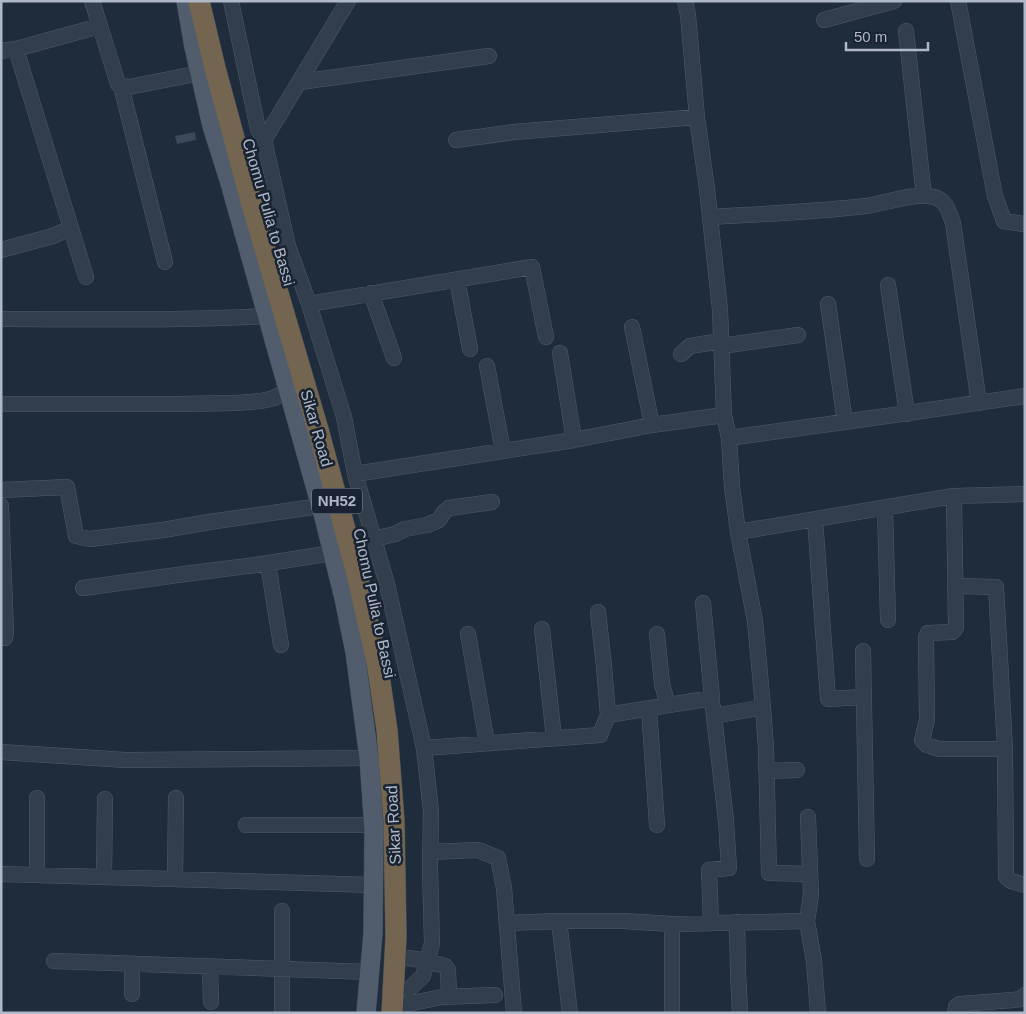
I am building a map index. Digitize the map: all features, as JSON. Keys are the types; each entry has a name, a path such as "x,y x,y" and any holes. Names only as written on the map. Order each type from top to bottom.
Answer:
{"highway":[{"name":"Sikar Road","path":"199,1 253,208 358,574 377,662 387,730 394,821 396,937 403,1005"},
{"name":"Chomu Pulia to Bassi","path":"215,1 238,102 362,534 390,662 402,752 410,905 418,960 403,1005"}],"main road":[{"path":"186,1 194,47 212,126 230,183 320,506 344,598 354,652 369,758 374,825 373,933 366,1013"}],"street":[{"path":"92,1 118,84 121,86 165,262"},
{"path":"232,1 258,129 264,140 288,246 309,304 344,417 356,474 387,584 424,748 431,811 432,943 418,960 445,966 448,970 449,996"},
{"path":"264,140 348,1"},
{"path":"685,1 720,310 724,415 729,438 732,487 738,532 755,621 763,707 769,872 810,874"},
{"path":"824,20 843,8 894,1"},
{"path":"958,1 995,196 1004,221 1024,229"},
{"path":"86,277 71,228 9,50 100,26"},
{"path":"906,31 924,196"},
{"path":"300,82 489,56"},
{"path":"121,86 129,87 200,73"},
{"path":"456,140 514,132 697,117"},
{"path":"710,217 846,208 920,196 936,197 946,204 953,223 979,403"},
{"path":"1,250 53,236 71,228"},
{"path":"309,304 532,266 546,337"},
{"path":"457,279 470,348"},
{"path":"888,285 907,414"},
{"path":"371,293 394,358"},
{"path":"828,304 845,422"},
{"path":"1,319 148,320 266,316"},
{"path":"632,327 652,425"},
{"path":"682,354 690,346 798,335"},
{"path":"560,353 574,440"},
{"path":"487,366 504,450"},
{"path":"1,404 237,403 274,398 288,391"},
{"path":"729,438 1025,396"},
{"path":"356,474 574,440 652,425 724,415"},
{"path":"1,490 67,487 76,536 90,539 320,506"},
{"path":"738,532 954,496 1025,494"},
{"path":"954,496 956,628 952,632 928,633 926,637 927,720 922,740 928,745 939,749 1005,749"},
{"path":"374,539 396,534 405,529 427,525 439,520 449,508 492,502"},
{"path":"1,506 6,632 5,638 1,638"},
{"path":"885,508 888,620"},
{"path":"815,519 828,699 864,697"},
{"path":"83,588 268,564 332,553"},
{"path":"268,564 281,645"},
{"path":"955,586 996,587 1005,749 1006,877 1011,881 1025,885"},
{"path":"703,603 726,821 729,868 709,870 712,923"},
{"path":"424,748 600,735 608,715 598,612"},
{"path":"542,629 554,738"},
{"path":"468,634 487,743"},
{"path":"657,634 662,684 668,705"},
{"path":"863,651 867,859"},
{"path":"608,715 712,698"},
{"path":"714,716 763,707"},
{"path":"649,709 657,825"},
{"path":"1,752 125,760 369,758"},
{"path":"766,771 797,770"},
{"path":"36,798 36,875"},
{"path":"175,879 176,798"},
{"path":"104,877 105,799"},
{"path":"808,817 811,896 807,921 814,961 818,1013"},
{"path":"246,825 374,825"},
{"path":"430,852 478,850 498,858 504,888 514,1013"},
{"path":"1,874 373,885"},
{"path":"282,912 282,1013"},
{"path":"559,921 570,1013"},
{"path":"506,923 623,921 672,924 807,921"},
{"path":"737,922 740,1013"},
{"path":"672,924 672,1013"},
{"path":"54,961 370,972"},
{"path":"132,964 132,994"},
{"path":"210,967 211,1002"},
{"path":"403,1005 442,996 495,995"},
{"path":"955,1013 956,1007 960,1004 1013,1000 1020,999 1025,995"}],"building":[{"path":"195,132 196,140 177,144 175,136"}]}
